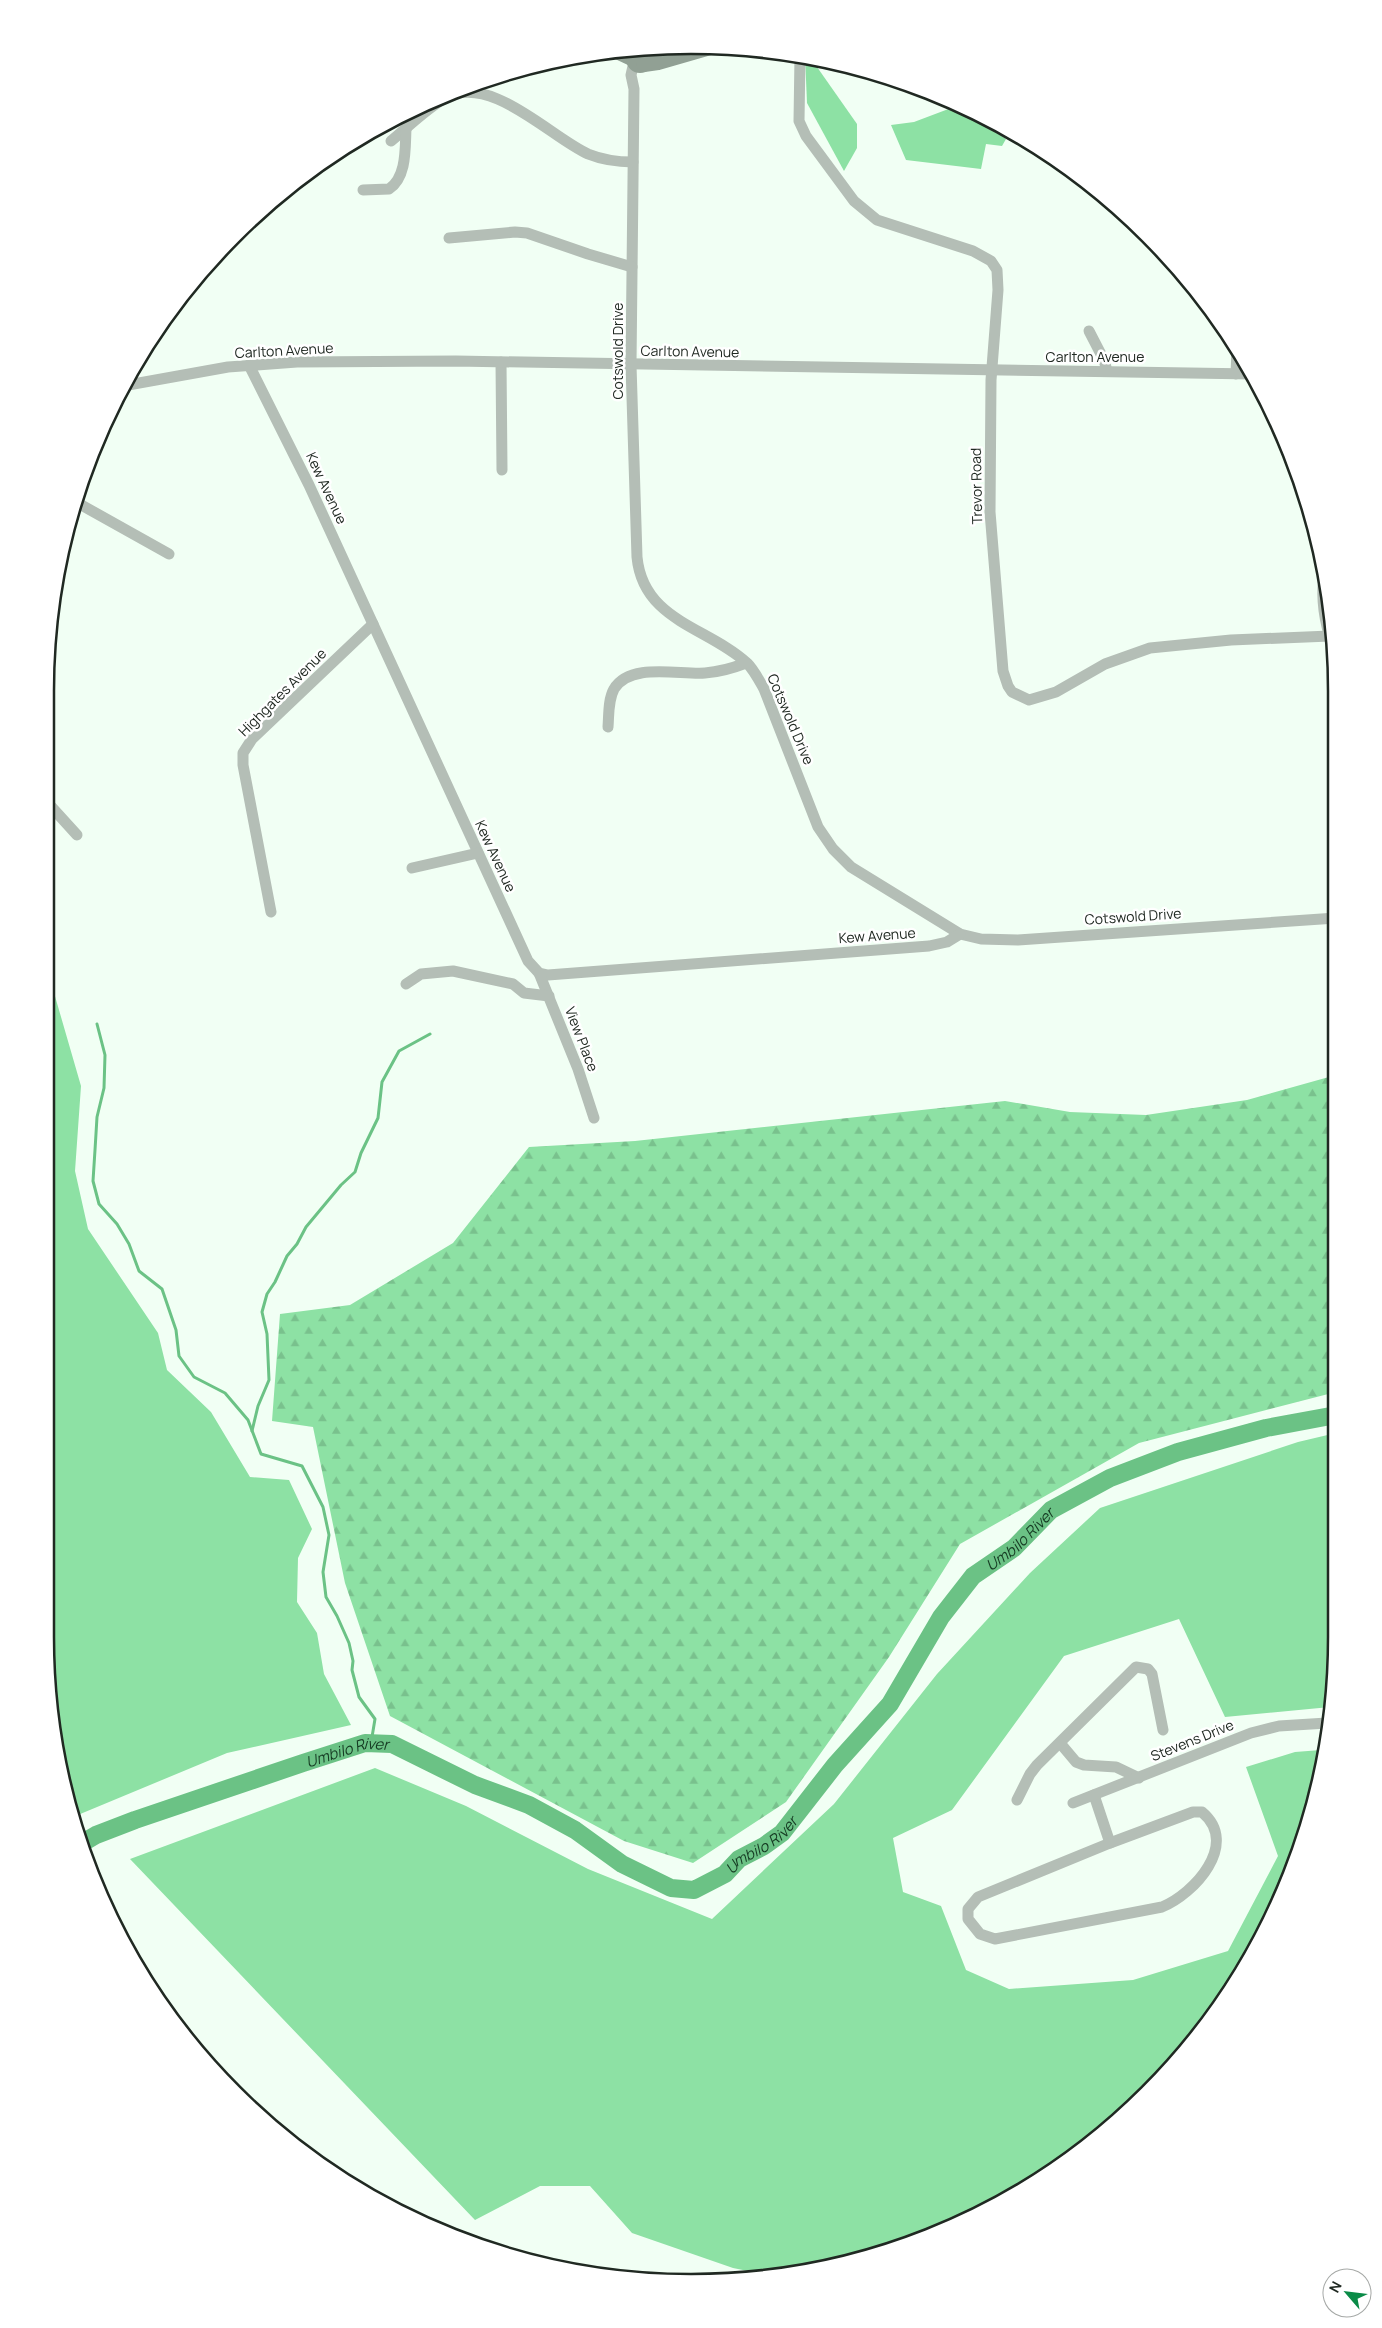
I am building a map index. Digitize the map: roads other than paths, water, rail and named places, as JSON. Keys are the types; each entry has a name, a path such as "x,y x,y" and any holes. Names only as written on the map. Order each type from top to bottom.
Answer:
{"street":[{"path":"638,58 669,58 683,54"},
{"name":"Cotswold Drive","path":"638,58 632,75 634,89 631,365 637,557 642,580 650,594 674,618 746,663 764,689 818,827 833,849 851,866 960,934 981,939 1018,940 1328,919"},
{"name":"Trevor Road","path":"800,63 799,121 806,136 854,201 876,220 974,251 991,261 997,270 998,290 992,371 990,512 1003,671 1012,692 1029,700 1041,698 1056,692 1105,664 1150,648 1231,640 1326,636"},
{"path":"473,93 502,102 528,115 586,153 612,161 633,162"},
{"path":"391,141 431,109"},
{"path":"363,190 389,189 398,181 403,164 406,129"},
{"path":"449,238 515,232 527,233 632,267"},
{"path":"1089,332 1104,360 1107,371"},
{"name":"Carlton Avenue","path":"132,384 249,365 306,362 501,362 1244,374"},
{"path":"501,362 502,470"},
{"path":"1236,362 1236,374"},
{"name":"Kew Avenue","path":"249,365 309,485 528,961 539,973 548,975 929,946 947,942 960,934"},
{"path":"82,505 169,554"},
{"name":"Highgates Avenue","path":"271,912 243,765 243,753 252,739 373,624"},
{"path":"608,727 610,700 614,688 627,676 638,672 704,673 724,670 746,663"},
{"path":"54,810 77,835"},
{"path":"412,868 478,853"},
{"path":"406,984 414,976 453,970 513,984 524,993 549,996"},
{"name":"View Place","path":"539,973 578,1069 594,1118"},
{"path":"1017,1800 1030,1774 1136,1667 1148,1669 1152,1674 1162,1730"},
{"name":"Stevens Drive","path":"1073,1803 1251,1733 1279,1726 1322,1723"},
{"path":"1060,1743 1076,1762 1084,1765 1114,1767 1139,1778"},
{"path":"1094,1795 1110,1843"},
{"path":"1193,1812 1202,1812 1208,1817 1214,1832 1213,1858 1207,1870 1187,1893 1175,1902 1162,1908 995,1939 980,1934 968,1919 968,1909 978,1897 1110,1843 1193,1812"}],"waterway":[{"path":"97,1024 105,1055 104,1088 97,1117 93,1181 99,1204 117,1224 129,1244 139,1271 162,1289 176,1330 179,1356 194,1377 225,1393 248,1420 261,1454 302,1466 323,1507 329,1535 323,1572 326,1597 349,1643 353,1661 352,1670 359,1697 375,1719 372,1737 377,1744"},
{"path":"252,1431 258,1406 269,1380 267,1334 262,1312 267,1294 287,1256 297,1244 306,1227 341,1185 355,1172 361,1153 378,1118 382,1082 399,1051 430,1034"},
{"name":"Umbilo River","path":"87,1840 135,1820 365,1743 392,1744 475,1785 529,1805 575,1830 622,1864 671,1888 694,1890 725,1874 739,1859 764,1846 782,1833 835,1765 890,1704 941,1617 973,1576 1014,1548 1051,1510 1110,1478 1178,1452 1266,1428 1328,1416"}]}
